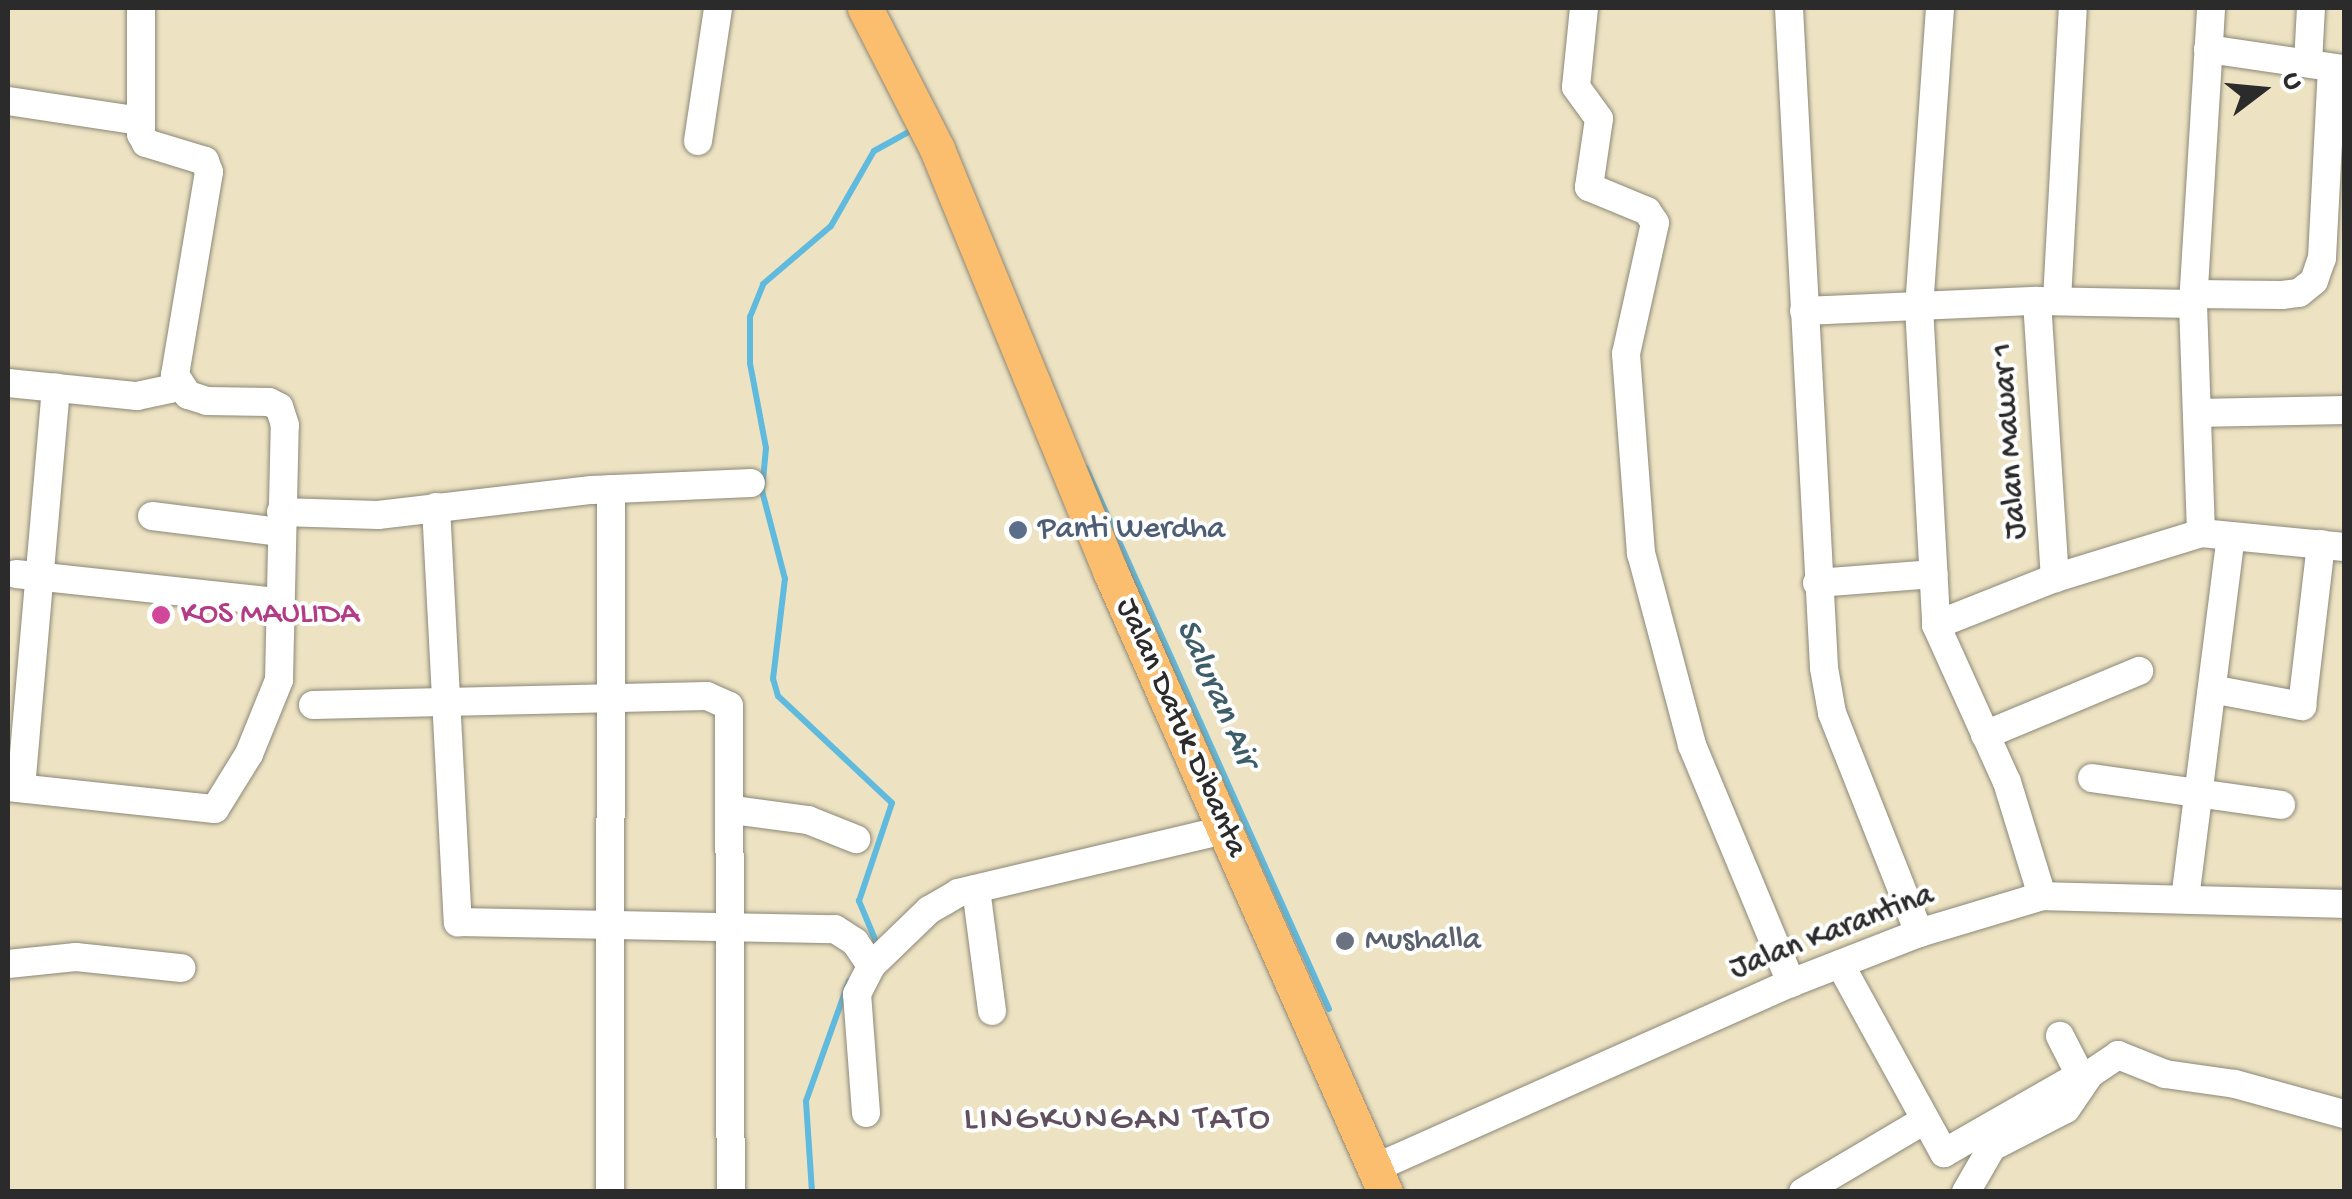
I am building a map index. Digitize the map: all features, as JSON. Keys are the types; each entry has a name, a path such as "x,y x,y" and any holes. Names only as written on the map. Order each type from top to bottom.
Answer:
{"main road":[{"name":"Jalan Datuk Dibanta","path":"865,8 931,139 1225,830 1380,1180"}],"street":[{"path":"142,8 140,121 146,143 192,156 209,172 175,375 179,388"},
{"path":"698,141 718,8"},
{"path":"1584,8 1576,88 1599,119 1589,186 1646,211 1655,222 1626,354 1641,553 1692,744 1791,983"},
{"path":"1789,8 1817,584 1832,713 1919,932"},
{"path":"1940,8 1919,306 1936,624 2022,823 2042,896"},
{"name":"Jalan Mawar 1","path":"2055,578 2047,300 2073,8"},
{"path":"2202,532 2193,299 2212,8"},
{"path":"1804,311 2299,293 2314,280 2322,258 2328,67 2311,8"},
{"path":"2208,50 2328,67"},
{"path":"8,101 140,121"},
{"path":"8,383 137,396 179,388 207,401 279,407 285,425 279,680 249,754 215,809 14,788 30,576 56,388"},
{"path":"2197,413 2344,410"},
{"path":"152,516 281,522 611,489 751,483"},
{"path":"610,1192 614,927 611,489"},
{"path":"436,507 458,922 836,929 856,942 871,966"},
{"path":"1936,624 2055,578 2202,532 2333,546 2302,706 2212,689"},
{"path":"2185,900 2232,537"},
{"path":"1817,584 1934,574"},
{"path":"30,576 279,602"},
{"path":"1986,735 2139,671"},
{"path":"313,706 707,696 728,706 733,810 730,1192"},
{"path":"2092,778 2198,797 2281,805"},
{"path":"733,810 808,820 856,839"},
{"path":"866,1113 857,994 871,966 929,910 976,888 1225,830"},
{"path":"976,888 992,1011"},
{"name":"Jalan Karantina","path":"1380,1180 1791,983 1919,932 2042,896 2344,904"},
{"path":"8,964 76,957 181,968"},
{"path":"1840,964 1944,1154 2080,1075 2060,1036"},
{"path":"1966,1192 1992,1147 2066,1108 2090,1074 2118,1055 2165,1074 2235,1084 2344,1114"},
{"path":"1803,1192 1923,1121"}],"waterway":[{"path":"877,944 859,901 892,803 778,696 773,679 785,579 762,491 766,448 750,363 750,317 763,284 831,226 874,151 916,128"},
{"name":"Saluran Air","path":"1086,468 1329,1009"},
{"path":"812,1192 806,1101 849,981"}],"place":[{"name":"Panti Werdha","path":"1018,530"},
{"name":"KOS MAULIDA","path":"161,615"},
{"name":"Mushalla","path":"1345,941"}],"district":[{"name":"LINGKUNGAN TATO","path":"1118,1121"}]}
